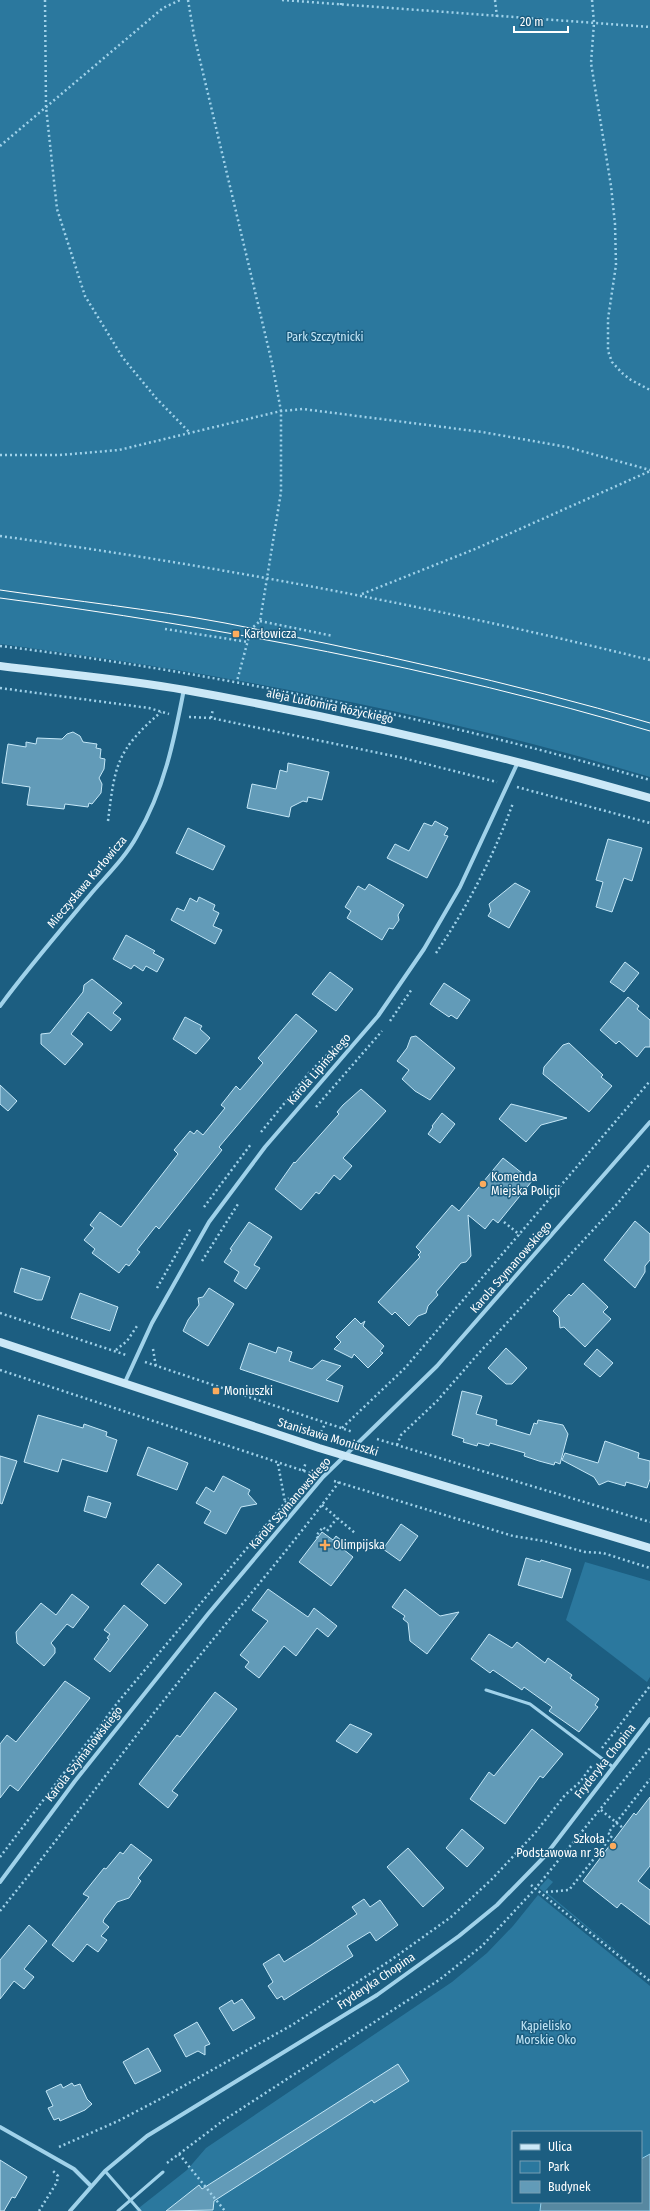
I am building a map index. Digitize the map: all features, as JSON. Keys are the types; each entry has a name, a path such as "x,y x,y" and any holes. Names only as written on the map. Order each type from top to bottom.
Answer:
{"street":[{"name":"aleja Ludomira Różyckiego","path":"0,666 184,689 341,720 518,762 650,798"},
{"name":"Mieczysława Karłowicza","path":"0,1006 24,972 113,870 137,837 156,797 171,755 184,689"},
{"name":"Karola Lipińskiego","path":"125,1382 152,1323 209,1222 265,1147 378,1016 424,949 460,887 518,762"},
{"name":"Karola Szymanowskiego","path":"0,1882 75,1781 208,1614 323,1477 437,1366 650,1122"},
{"name":"Stanisława Moniuszki","path":"0,1342 346,1456 650,1548"},
{"name":"Fryderyka Chopina","path":"70,2211 105,2171 147,2136 382,1992 459,1936 497,1905 545,1856 650,1719"},
{"path":"0,2127 74,2169 91,2186"}],"lane":[{"path":"486,1690 530,1704 613,1767"},
{"path":"105,2171 140,2211"},
{"path":"118,2211 163,2172"}],"path":[{"path":"45,0 46,107 57,209 85,296 123,358 156,398 190,433"},
{"path":"0,146 163,8 180,0"},
{"path":"188,0 195,42 272,363 281,411 282,492 268,580 260,620 251,629 237,681"},
{"path":"282,0 497,17 650,27"},
{"path":"341,0 341,5"},
{"path":"495,0 497,17"},
{"path":"592,0 594,23 591,63 611,186 615,224 616,265 608,319 608,351 612,362 622,373 631,380 650,390"},
{"path":"0,455 60,455 119,450 281,411 303,409 482,432 568,447 650,470"},
{"path":"361,594 475,548 650,470"},
{"path":"0,536 188,564 268,580 361,594 650,660"},
{"path":"260,620 333,636"},
{"path":"165,629 248,642"},
{"path":"0,646 68,654 237,681 426,722 650,780"},
{"path":"0,688 149,708 161,712 198,718 211,718 372,751 508,784 650,823"},
{"path":"108,822 114,776 119,759 130,741 161,712"},
{"path":"492,788 495,781"},
{"path":"204,1208 228,1173 294,1091 339,1043"},
{"path":"342,1428 405,1368 650,1081"},
{"path":"397,1445 401,1435 437,1401 650,1164"},
{"path":"504,1222 520,1235"},
{"path":"155,1293 192,1227"},
{"path":"0,1313 72,1338 116,1350 127,1355"},
{"path":"116,1350 128,1342 140,1320"},
{"path":"144,1362 355,1433"},
{"path":"0,1370 139,1415 278,1464 310,1473 307,1477"},
{"path":"321,1432 325,1424"},
{"path":"390,1443 542,1487 650,1522"},
{"path":"302,1470 306,1462"},
{"path":"278,1464 285,1502"},
{"path":"334,1481 513,1536 544,1540 585,1552 603,1553 650,1568"},
{"path":"0,1911 127,1746 339,1482"},
{"path":"0,1857 118,1702 293,1494"},
{"path":"322,1505 355,1533"},
{"path":"318,1538 316,1536 323,1527 327,1531 337,1518"},
{"path":"55,2146 66,2146 118,2121 267,2039 391,1960 445,1921 474,1897 518,1851 565,1795 580,1782 598,1755 650,1686"},
{"path":"546,1892 569,1890 612,1836 608,1833 650,1779"},
{"path":"601,1810 623,1828"},
{"path":"523,1878 650,1981"},
{"path":"179,2154 225,2211"},
{"path":"39,2211 57,2182 58,2176"}],"green space":[{"name":"Park Szczytnicki","path":"0,0 650,0 650,777 490,733 328,697 164,668 0,644"},
{"path":"585,1562 650,1581 650,1677 647,1682 566,1620"},
{"path":"548,1878 553,1882 545,1891 650,1979 539,1888"},
{"name":"Kąpielisko Morskie Oko","path":"538,1895 650,1986 650,2211 135,2211 187,2170 206,2148 452,1982 487,1953 513,1926"}],"shaded area":[{"path":"650,2154 650,2211 540,2211 541,2203 642,2203 642,2158"}],"building":[{"path":"73,732 80,736 83,742 97,744 96,748 101,749 100,758 105,759 104,769 99,778 102,784 101,793 92,804 89,803 88,807 65,804 64,809 27,805 30,787 2,783 8,744 26,747 26,742 36,744 37,738 62,739 67,734"},
{"path":"288,763 329,772 322,800 308,797 307,802 303,801 291,807 289,817 247,808 252,784 276,789 280,770 287,772"},
{"path":"435,821 448,828 444,835 448,836 427,878 387,858 395,844 409,851 424,823 432,826"},
{"path":"188,828 225,846 213,870 176,853"},
{"path":"608,839 642,848 632,881 624,878 612,912 596,907 603,882 596,880"},
{"path":"515,883 530,891 509,928 488,916 491,911 489,904"},
{"path":"369,884 404,905 398,915 399,920 393,929 389,928 382,940 347,918 351,911 345,907 358,886 365,890"},
{"path":"199,897 215,905 213,910 219,913 213,926 222,930 215,944 171,920 177,908 184,911 190,898 197,902"},
{"path":"126,935 155,951 153,953 164,959 157,972 146,966 143,971 134,965 131,969 113,959"},
{"path":"625,962 639,973 624,992 610,982"},
{"path":"330,972 353,989 336,1011 312,994"},
{"path":"92,979 122,1003 113,1013 121,1019 111,1031 88,1012 71,1034 83,1044 65,1065 41,1044 41,1034 50,1033 83,992 84,985"},
{"path":"444,983 470,1000 457,1019 451,1015 449,1017 430,1004"},
{"path":"628,997 639,1006 637,1009 650,1020 650,1047 645,1047 637,1057 619,1041 616,1044 600,1030"},
{"path":"296,1014 317,1031 219,1147 222,1150 159,1229 156,1226 137,1250 140,1252 129,1266 126,1264 119,1273 92,1253 95,1249 84,1240 94,1228 90,1225 100,1212 121,1227 178,1154 174,1150 190,1131 194,1134 197,1130 203,1135 225,1108 221,1105 236,1086 240,1090 263,1063 258,1058"},
{"path":"185,1017 202,1026 200,1029 210,1038 196,1054 173,1039"},
{"path":"416,1036 455,1068 430,1100 415,1091 402,1079 409,1070 397,1061 407,1048 411,1037"},
{"path":"569,1043 603,1075 601,1077 612,1086 589,1112 543,1074 544,1067 563,1045"},
{"path":"0,1085 17,1101 8,1111 0,1104"},
{"path":"361,1089 386,1111 343,1158 352,1166 340,1180 334,1175 319,1194 316,1192 301,1210 275,1189 294,1162 295,1163 339,1114 337,1112 343,1105"},
{"path":"511,1104 567,1118 541,1125 526,1142 499,1119"},
{"path":"442,1113 455,1124 440,1143 428,1134"},
{"path":"503,1158 532,1181 498,1223 493,1219 485,1229 468,1215 471,1256 466,1262 461,1263 436,1292 438,1295 428,1306 426,1313 418,1316 409,1326 395,1312 392,1315 378,1302 420,1257 418,1255 421,1252 416,1247 452,1205 459,1211"},
{"path":"635,1221 650,1234 650,1260 645,1266 645,1272 635,1288 604,1260"},
{"path":"249,1222 272,1237 254,1265 260,1268 246,1289 234,1281 239,1272 224,1262 232,1250 230,1249"},
{"path":"21,1268 50,1277 42,1300 37,1300 14,1292"},
{"path":"583,1283 608,1307 603,1312 611,1319 585,1347 564,1327 560,1328 559,1317 553,1311 569,1294 571,1296"},
{"path":"209,1288 234,1304 208,1346 183,1331 188,1320 199,1305 198,1298 203,1297"},
{"path":"80,1293 118,1307 110,1331 71,1318"},
{"path":"355,1318 361,1324 365,1321 363,1326 384,1346 380,1351 383,1353 368,1368 354,1354 352,1358 334,1349 341,1342 336,1337"},
{"path":"249,1343 276,1353 278,1347 292,1352 289,1361 312,1369 322,1360 341,1366 326,1380 343,1386 338,1402 240,1369"},
{"path":"506,1348 527,1368 512,1384 506,1384 488,1368"},
{"path":"597,1349 613,1363 600,1377 584,1364"},
{"path":"462,1391 482,1396 476,1414 497,1420 496,1425 530,1435 534,1423 537,1424 538,1420 563,1425 568,1434 560,1464 555,1462 554,1465 539,1461 524,1456 525,1453 490,1443 489,1446 478,1443 477,1446 463,1442 464,1439 452,1435"},
{"path":"38,1415 83,1428 84,1424 107,1432 106,1436 117,1440 107,1472 62,1459 58,1472 24,1462"},
{"path":"605,1441 639,1453 638,1458 650,1461 650,1479 647,1488 626,1482 625,1486 608,1481 599,1485 594,1477 562,1460 565,1453 598,1463"},
{"path":"148,1447 188,1463 177,1490 137,1475"},
{"path":"0,1456 17,1461 2,1504 0,1503"},
{"path":"223,1476 250,1490 248,1494 257,1504 241,1507 226,1534 204,1523 211,1511 196,1503 206,1487 214,1492"},
{"path":"88,1496 111,1503 106,1518 84,1511"},
{"path":"401,1524 418,1536 400,1561 383,1549"},
{"path":"322,1532 333,1540 336,1536 347,1545 343,1549 353,1557 331,1586 299,1562"},
{"path":"526,1558 540,1562 541,1560 571,1569 562,1598 518,1585"},
{"path":"158,1564 182,1584 165,1604 141,1584"},
{"path":"268,1589 308,1617 314,1608 337,1626 328,1637 317,1628 296,1656 284,1646 259,1678 245,1667 249,1662 240,1655 268,1621 252,1610"},
{"path":"405,1589 440,1616 459,1612 427,1654 410,1641 408,1623 403,1619 405,1616 392,1607"},
{"path":"72,1594 89,1607 73,1628 67,1624 51,1643 55,1648 55,1653 44,1666 17,1643 16,1632 41,1603 56,1615"},
{"path":"124,1605 148,1625 110,1672 94,1659 109,1639 107,1638 110,1634 104,1630"},
{"path":"489,1634 512,1648 517,1642 545,1663 548,1658 572,1675 570,1678 599,1699 595,1705 598,1707 579,1732 549,1711 552,1707 524,1687 522,1690 493,1670 490,1673 471,1659"},
{"path":"65,1681 90,1698 18,1791 10,1785 0,1798 0,1744 7,1735 16,1742"},
{"path":"215,1692 237,1709 172,1791 178,1795 168,1808 139,1784 177,1735 180,1737"},
{"path":"350,1724 372,1734 357,1753 336,1741"},
{"path":"532,1729 563,1754 543,1778 540,1776 505,1824 470,1799 489,1772 494,1776"},
{"path":"650,1797 650,1866 638,1881 650,1890 650,1925 621,1903 617,1908 583,1881 634,1813 636,1815"},
{"path":"462,1829 484,1848 467,1867 446,1848"},
{"path":"131,1844 152,1860 138,1878 141,1881 129,1898 117,1902 104,1919 103,1922 109,1927 101,1936 107,1940 98,1952 87,1944 73,1962 52,1945 89,1897 83,1894 104,1868 106,1869 120,1852 123,1854"},
{"path":"408,1848 444,1888 423,1907 387,1867"},
{"path":"364,1899 370,1907 380,1900 398,1925 376,1941 370,1932 347,1946 353,1956 284,2000 282,1996 277,1999 268,1986 273,1982 263,1964 279,1954 284,1962 311,1945 357,1914 352,1907"},
{"path":"29,1925 47,1941 24,1969 34,1977 24,1989 14,1981 0,1999 0,1960"},
{"path":"242,1999 255,2018 233,2031 219,2008 232,2000 234,2004"},
{"path":"197,2022 210,2044 205,2046 205,2055 198,2051 186,2057 174,2035"},
{"path":"148,2048 161,2071 135,2084 123,2062"},
{"path":"398,2064 409,2081 374,2103 372,2100 214,2201 213,2210 166,2211 199,2185 202,2189"},
{"path":"72,2083 74,2086 80,2084 87,2099 92,2104 85,2110 60,2121 59,2118 54,2120 48,2108 53,2106 46,2091 61,2084 63,2088"},
{"path":"0,2160 27,2177 15,2198 12,2197 4,2211 0,2211"}],"tram line":[{"path":"0,590 169,613 279,634 439,668 545,694 650,723"},
{"path":"0,598 164,622 328,652 490,688 570,708 650,731"}],"place":[{"name":"Karłowicza","path":"236,634"},
{"name":"Komenda Miejska Policji","path":"483,1184"},
{"name":"Moniuszki","path":"216,1391"},
{"name":"Olimpijska","path":"325,1545"},
{"name":"Szkoła Podstawowa nr 36","path":"613,1846"}]}
